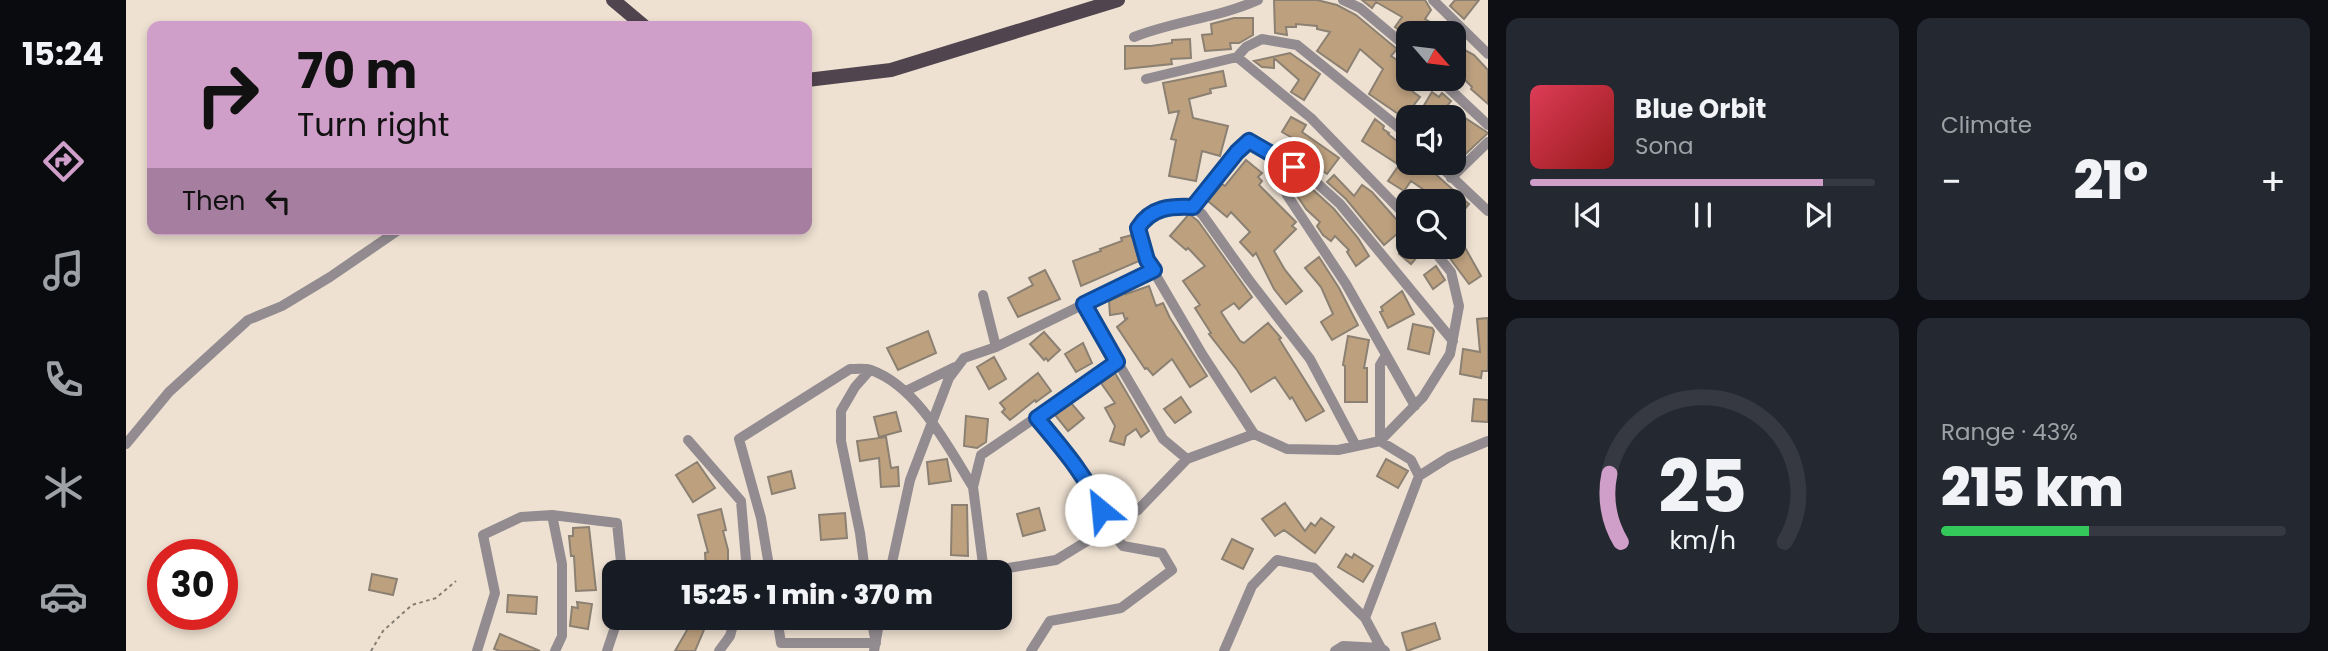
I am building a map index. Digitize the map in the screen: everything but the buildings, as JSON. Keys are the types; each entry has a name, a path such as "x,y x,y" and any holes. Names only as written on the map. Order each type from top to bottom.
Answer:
{"main road":[{"path":"613,0 638,21"},
{"path":"812,79 891,70 1118,0"}],"street":[{"path":"1134,37 1160,27 1197,20 1258,0"},
{"path":"1343,0 1360,8 1396,38"},
{"path":"1433,0 1488,54"},
{"path":"1146,79 1237,57 1246,47 1262,39 1297,45 1396,125"},
{"path":"1237,57 1311,118 1396,206"},
{"path":"1452,91 1488,125"},
{"path":"1193,207 1249,141 1308,175 1340,204 1453,341"},
{"path":"1451,178 1488,142"},
{"path":"1266,150 1287,195 1346,284 1415,406"},
{"path":"1448,175 1488,211"},
{"path":"1356,446 1310,359 1202,214 1193,207 1171,206 1151,214 1138,228 1147,260 1202,355 1254,434 1287,449 1338,450 1380,441 1423,397 1450,354 1459,306 1451,272 1441,259"},
{"path":"126,444 169,392 248,320 282,306 391,235"},
{"path":"893,560 910,480 949,378 964,358 996,347 1154,270"},
{"path":"983,295 996,347"},
{"path":"1084,304 1163,439 1187,459"},
{"path":"1380,441 1380,365 1386,355"},
{"path":"982,560 973,487 981,455 1117,362"},
{"path":"906,391 958,366"},
{"path":"768,560 761,519 739,439 850,369 870,370 906,391 932,423 973,487"},
{"path":"863,560 841,441 841,411 855,387 870,370"},
{"path":"1031,651 1050,621 1121,608 1172,570 1162,552 1123,546 1109,529 1093,492 1068,455 1037,418"},
{"path":"1012,567 1056,560 1138,510 1187,459 1254,434"},
{"path":"688,440 741,501 746,560"},
{"path":"1380,441 1411,460 1419,476"},
{"path":"1366,618 1419,476 1449,457 1488,441"},
{"path":"477,651 495,593 483,535 521,517 552,515 617,523 621,560"},
{"path":"552,515 562,564 562,636 555,651"},
{"path":"1224,651 1252,586 1277,559 1314,568 1366,618 1383,649"},
{"path":"607,651 614,630"},
{"path":"719,651 732,630"},
{"path":"779,630 781,643 875,647"},
{"path":"1335,651 1343,646 1383,649"}],"path":[{"path":"372,651 383,631 412,605 436,598 456,581"}],"route":[{"path":"1101,510 1093,492 1068,455 1037,418 1117,362 1084,304 1154,270 1147,260 1138,228 1143,221 1151,214 1171,206 1193,207 1249,141 1294,167"}]}
